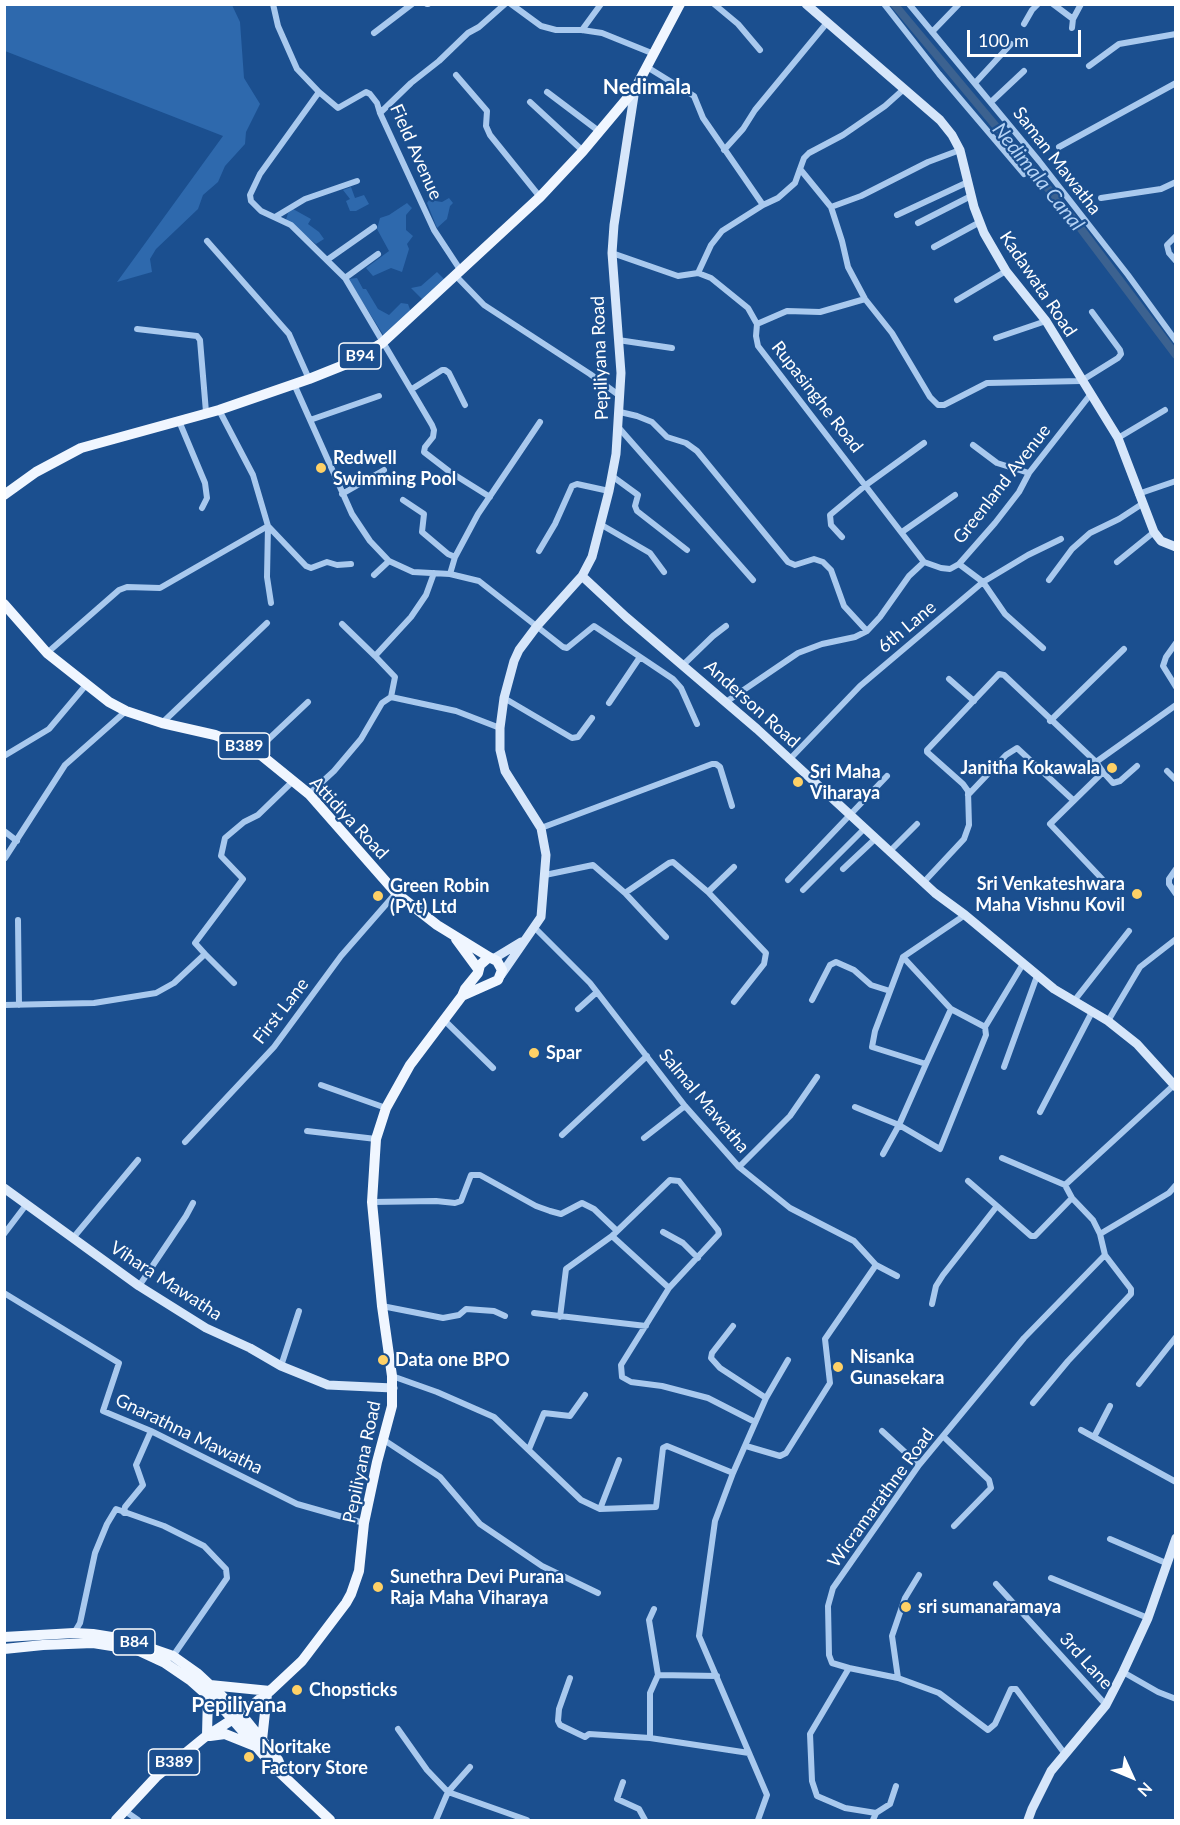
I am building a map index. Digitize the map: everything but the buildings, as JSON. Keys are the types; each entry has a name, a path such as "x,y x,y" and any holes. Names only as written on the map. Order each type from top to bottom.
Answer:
{"main road":[{"name":"B94","path":"4,495 36,472 81,448 179,422 309,380 349,363 382,343 540,197 600,132 635,89 680,4"},
{"name":"Kadawata Road","path":"806,4 826,24 940,120 952,135 960,150 980,222 1006,271 1046,321 1118,438 1154,532"},
{"name":"Pepiliyana Road","path":"501,975 541,917 546,875 546,855 541,828 505,771 500,750 504,698 519,650 537,626 582,576 592,557 609,490 620,412 612,253 614,225 635,89"},
{"path":"1154,532 1161,541 1176,547"},
{"name":"Anderson Road","path":"582,576 626,617 726,702 923,883 1054,989 1108,1021 1137,1044 1175,1086"},
{"name":"Attidiya Road","path":"4,604 47,653 109,702 126,711 162,723 215,735 256,751 309,794 396,893 455,937"},
{"name":"B389","path":"455,937 491,958"},
{"name":"B389","path":"455,937 478,971 462,996"},
{"path":"491,958 497,961 502,970 498,980 488,983 480,978 478,971 484,960 510,950 525,939"},
{"name":"B389","path":"462,996 493,983"},
{"name":"Pepiliyana Road","path":"116,1821 156,1777 206,1736 238,1717 302,1661 346,1603 359,1570 364,1523 392,1406 392,1376 382,1306 372,1202 376,1139 386,1108 410,1065 462,996"},
{"name":"Vihara Mawatha","path":"4,1188 139,1286 206,1328 250,1348 281,1366 328,1385 393,1388"},
{"path":"1028,1821 1051,1771 1106,1704 1123,1672 1148,1618 1176,1538"},
{"name":"B84","path":"5,1643 74,1633 124,1639 173,1656 197,1673 209,1690"},
{"name":"B84","path":"5,1643 43,1645 93,1643 137,1650 165,1663 209,1690 238,1717 260,1744 273,1766 330,1821"},
{"path":"209,1690 269,1692 260,1744 225,1734 206,1736 209,1690"}],"street":[{"name":"Field Avenue","path":"273,4 278,26 297,69 319,92 338,108 366,92 377,103 434,230 458,273 484,305 590,374 620,397"},
{"path":"374,33 412,4"},
{"path":"380,113 468,33 479,27 505,4"},
{"path":"512,4 540,26 556,30 582,30 619,39 654,54"},
{"path":"582,30 601,4"},
{"path":"714,4 738,24 760,50"},
{"path":"884,4 939,74 1024,174"},
{"name":"Saman Mawatha","path":"909,4 991,102 1128,275 1176,341"},
{"path":"932,32 959,4"},
{"path":"1024,24 1038,4"},
{"path":"1053,4 1073,19"},
{"path":"1072,28 1073,19 1081,4"},
{"path":"724,150 826,24"},
{"path":"1089,66 1119,44 1176,34"},
{"path":"975,82 1011,44"},
{"path":"647,67 694,96 703,118 763,205"},
{"path":"991,102 1024,71"},
{"path":"456,75 487,111 486,126 490,135 540,197"},
{"path":"1059,147 1176,83"},
{"path":"698,273 711,245 722,231 778,198 795,183 804,158 809,153 843,135 885,106 904,89"},
{"path":"319,92 260,174 250,195 251,201 261,211 291,225 345,278 434,430 433,437 424,452 450,472 490,497"},
{"path":"547,92 600,132"},
{"path":"530,102 583,151"},
{"path":"831,207 861,196 928,162 960,150"},
{"path":"800,169 831,207 848,267 865,298 892,333 930,397 938,405 944,405 987,383 1081,381 1121,354 1092,312"},
{"path":"275,217 305,199 357,181"},
{"path":"897,215 968,182"},
{"path":"1101,198 1161,189 1176,183"},
{"path":"918,223 971,196"},
{"path":"934,247 980,222"},
{"path":"327,260 374,227"},
{"path":"1176,236 1167,246 1169,253 1176,261"},
{"path":"207,240 290,334 309,380"},
{"name":"Rupasinghe Road","path":"612,253 678,276 698,273 711,278 738,298 748,308 757,324 758,346 924,562"},
{"path":"345,278 378,254"},
{"path":"957,300 1006,271"},
{"path":"757,324 787,311 820,312 865,298"},
{"path":"996,338 1046,321"},
{"path":"137,329 197,336 200,340 206,412"},
{"path":"618,340 672,348"},
{"path":"412,389 445,370 465,405"},
{"path":"294,384 352,514 370,542 389,561 413,572 450,574 479,581 563,647 567,648 594,626 673,679 681,688 697,724"},
{"name":"Greenland Avenue","path":"924,562 950,569 959,564 995,523 1019,492 1029,473 1090,395"},
{"path":"310,420 379,396"},
{"path":"219,410 253,475 268,526 267,577 271,603"},
{"path":"1118,438 1165,410"},
{"path":"620,412 652,422 668,437 686,443 697,451 788,562 795,565 814,559 823,562 831,570 844,606 867,631"},
{"path":"179,422 205,483 207,498 202,508"},
{"path":"450,574 455,557 478,514 540,422"},
{"path":"619,428 753,580"},
{"path":"842,537 831,525 830,515 866,485 924,443"},
{"path":"973,446 997,463 1029,473"},
{"path":"342,494 384,470"},
{"path":"612,476 638,495 635,506 637,511 687,550"},
{"path":"1138,494 1176,481"},
{"path":"539,551 555,524 572,486 577,484 609,490"},
{"path":"902,532 955,495"},
{"path":"404,500 424,514 422,532 448,554 455,557"},
{"path":"1049,580 1072,549 1090,533 1119,519 1142,504"},
{"path":"600,524 650,553 664,572"},
{"path":"268,526 306,566 311,568 327,562 337,565 351,564"},
{"path":"47,653 119,590 127,587 160,588 268,526"},
{"path":"1117,562 1154,532"},
{"name":"6th Lane","path":"789,760 860,686 983,582 1028,555 1061,539"},
{"path":"374,575 389,561"},
{"path":"726,702 798,653 822,644 855,637 867,631 880,617 909,576 924,562"},
{"path":"959,564 983,582 1005,614 1043,648"},
{"path":"375,656 411,617 426,595 434,573"},
{"path":"162,723 267,623"},
{"path":"309,794 334,771 361,739 382,703 391,697 395,677 342,624"},
{"path":"683,664 726,626"},
{"path":"1176,643 1162,666 1176,687"},
{"path":"1050,720 1124,649"},
{"path":"609,703 640,657"},
{"path":"923,883 964,839 969,825 968,795 963,784 927,750 999,674 1004,675 1096,762 1113,783 1120,781 1137,766"},
{"path":"949,679 974,701"},
{"path":"4,756 49,729 86,685"},
{"path":"391,697 456,711 500,728"},
{"path":"504,698 573,738 578,737 592,718"},
{"path":"256,751 308,702"},
{"path":"1096,762 1176,705"},
{"path":"5,858 65,765 126,711"},
{"path":"968,795 1006,755 1017,748 1073,800"},
{"path":"541,828 712,764 720,767 732,806"},
{"path":"1167,771 1176,780"},
{"path":"1104,772 1050,824 1104,881"},
{"path":"788,880 887,776"},
{"path":"234,983 195,943 243,879 220,856 225,838 244,822 258,815 292,782"},
{"path":"889,852 916,824"},
{"path":"803,890 864,829"},
{"path":"4,831 17,841"},
{"path":"843,869 875,840"},
{"path":"625,893 673,862 708,892 766,953 764,964 734,1002"},
{"path":"546,875 593,865 625,893 666,937"},
{"path":"708,892 734,867"},
{"path":"1176,869 1168,884 1176,894"},
{"name":"First Lane","path":"184,1142 274,1047 341,956 396,893"},
{"path":"926,1064 872,1047 875,1031 903,957 965,915"},
{"path":"18,920 19,1005"},
{"name":"Salmal Mawatha","path":"534,927 597,992 685,1106 739,1167 790,1208 854,1240 876,1265"},
{"path":"1074,1001 1129,932"},
{"path":"1108,1021 1140,967 1176,939"},
{"path":"4,1005 94,1003 156,993 174,983 205,954"},
{"path":"903,957 951,1009 985,1027"},
{"path":"812,1000 830,965 836,962 854,969 871,985 890,991"},
{"path":"855,1107 898,1125 940,1149 986,1035 985,1027 1023,964"},
{"path":"1004,1067 1037,976"},
{"path":"578,1009 597,992"},
{"path":"883,1154 951,1009"},
{"path":"1040,1112 1092,1011"},
{"path":"443,1019 493,1068"},
{"path":"562,1135 647,1056"},
{"path":"739,1167 789,1116 817,1077"},
{"path":"321,1084 386,1108"},
{"path":"1065,1185 1175,1086"},
{"path":"644,1138 685,1106"},
{"path":"307,1131 376,1139"},
{"path":"1002,1158 1065,1185 1072,1198 1093,1220 1100,1234 1105,1255 1131,1289 1131,1294 1068,1361 1033,1403"},
{"path":"73,1238 138,1160"},
{"path":"372,1202 455,1203 461,1201 471,1175 480,1175 536,1206 550,1211 561,1214 582,1203 594,1209 616,1230"},
{"path":"560,1317 566,1269 612,1236 670,1180 679,1181 719,1234 669,1288 621,1365 622,1377 630,1382 662,1386 708,1398 755,1422"},
{"path":"969,1181 1031,1236 1035,1236 1072,1198"},
{"path":"1100,1234 1169,1193 1176,1185"},
{"path":"1169,1193 1176,1198"},
{"path":"139,1286 193,1203"},
{"path":"4,1234 26,1205"},
{"path":"932,1304 942,1275 998,1206"},
{"path":"663,1232 683,1243 698,1258"},
{"path":"612,1236 669,1288"},
{"name":"Wicramarathne Road","path":"849,1668 832,1663 829,1655 828,1606 833,1588 919,1465 1024,1338 1105,1255"},
{"path":"746,1446 780,1456 786,1453 830,1383 825,1339 876,1265 897,1276"},
{"name":"Gnarathna Mawatha","path":"4,1293 119,1363 103,1411 151,1431 297,1504 364,1523"},
{"path":"382,1306 443,1318 459,1315 466,1309 494,1311 505,1316"},
{"path":"281,1366 299,1311"},
{"path":"534,1313 646,1326"},
{"path":"733,1326 712,1353 711,1358 720,1368 766,1398"},
{"path":"1140,1384 1176,1337"},
{"path":"758,1821 767,1795 699,1636 715,1521 755,1422 788,1360"},
{"path":"392,1376 437,1392 494,1417 580,1500 600,1509 656,1507 663,1448 667,1446 733,1473"},
{"path":"529,1449 544,1413 570,1416 585,1395"},
{"path":"1094,1437 1110,1406"},
{"path":"1081,1430 1176,1482"},
{"path":"124,1513 125,1507 143,1485 135,1465 151,1431"},
{"path":"882,1431 919,1465"},
{"path":"944,1437 989,1480 992,1488 954,1526"},
{"path":"384,1440 440,1477 480,1524 542,1566 598,1593"},
{"path":"600,1509 619,1460"},
{"path":"74,1633 80,1623 95,1553 116,1509 164,1526 204,1546 226,1569 227,1578 173,1656"},
{"path":"1110,1539 1166,1563"},
{"path":"898,1678 892,1636 905,1598 919,1575"},
{"path":"1051,1578 1148,1618"},
{"name":"3rd Lane","path":"996,1584 1106,1704"},
{"path":"650,1738 650,1693 658,1675 649,1620 654,1609"},
{"path":"876,1813 845,1808 817,1796 812,1781 810,1734 849,1668 898,1678 939,1693 988,1730 995,1724 1011,1689 1016,1689 1065,1754"},
{"path":"1123,1672 1158,1692 1176,1699"},
{"path":"658,1675 717,1676"},
{"path":"570,1678 559,1709 558,1721 560,1725 585,1737 589,1734 650,1738 749,1753"},
{"path":"398,1729 427,1770 448,1792 527,1821"},
{"path":"436,1821 448,1792 470,1767"},
{"path":"623,1782 618,1799 639,1809 645,1821"},
{"path":"873,1821 876,1813 890,1804 896,1786"},
{"path":"125,1811 138,1821"}],"shaded area":[{"path":"4,5 232,5 240,22 244,78 260,104 246,132 245,144 225,166 218,182 203,195 198,209 156,249 150,259 152,272 117,282 223,136 5,51"},
{"path":"351,187 355,198 364,195 369,204 356,211 350,211 346,201 350,199 343,190"},
{"path":"449,198 453,203 447,219 437,228 427,203 429,200 442,202"},
{"path":"407,203 412,208 406,215 406,230 413,236 407,244 409,249 402,272 391,268 373,276 366,268 389,251 377,229 380,218"},
{"path":"293,209 311,219 308,224 324,239 316,244 286,220 288,213"},
{"path":"437,272 445,280 423,300 411,288 421,286"},
{"path":"357,278 378,309 389,315 401,303 408,304 411,312 384,336 348,279"}],"waterway":[{"name":"Nedimala Canal","path":"894,4 1075,221 1176,355"}],"place":[{"name":"Redwell Swimming Pool","path":"321,468"},
{"name":"Janitha Kokawala","path":"1112,768"},
{"name":"Sri Maha Viharaya","path":"798,782"},
{"name":"Sri Venkateshwara Maha Vishnu Kovil","path":"1137,894"},
{"name":"Green Robin (Pvt) Ltd","path":"378,896"},
{"name":"Spar","path":"534,1053"},
{"name":"Data one BPO","path":"383,1360"},
{"name":"Nisanka Gunasekara","path":"838,1367"},
{"name":"Sunethra Devi Purana Raja Maha Viharaya","path":"378,1587"},
{"name":"sri sumanaramaya","path":"906,1607"},
{"name":"Chopsticks","path":"297,1690"},
{"name":"Noritake Factory Store","path":"249,1757"}],"district":[{"name":"Nedimala","path":"647,87"},
{"name":"Pepiliyana","path":"239,1705"}]}
